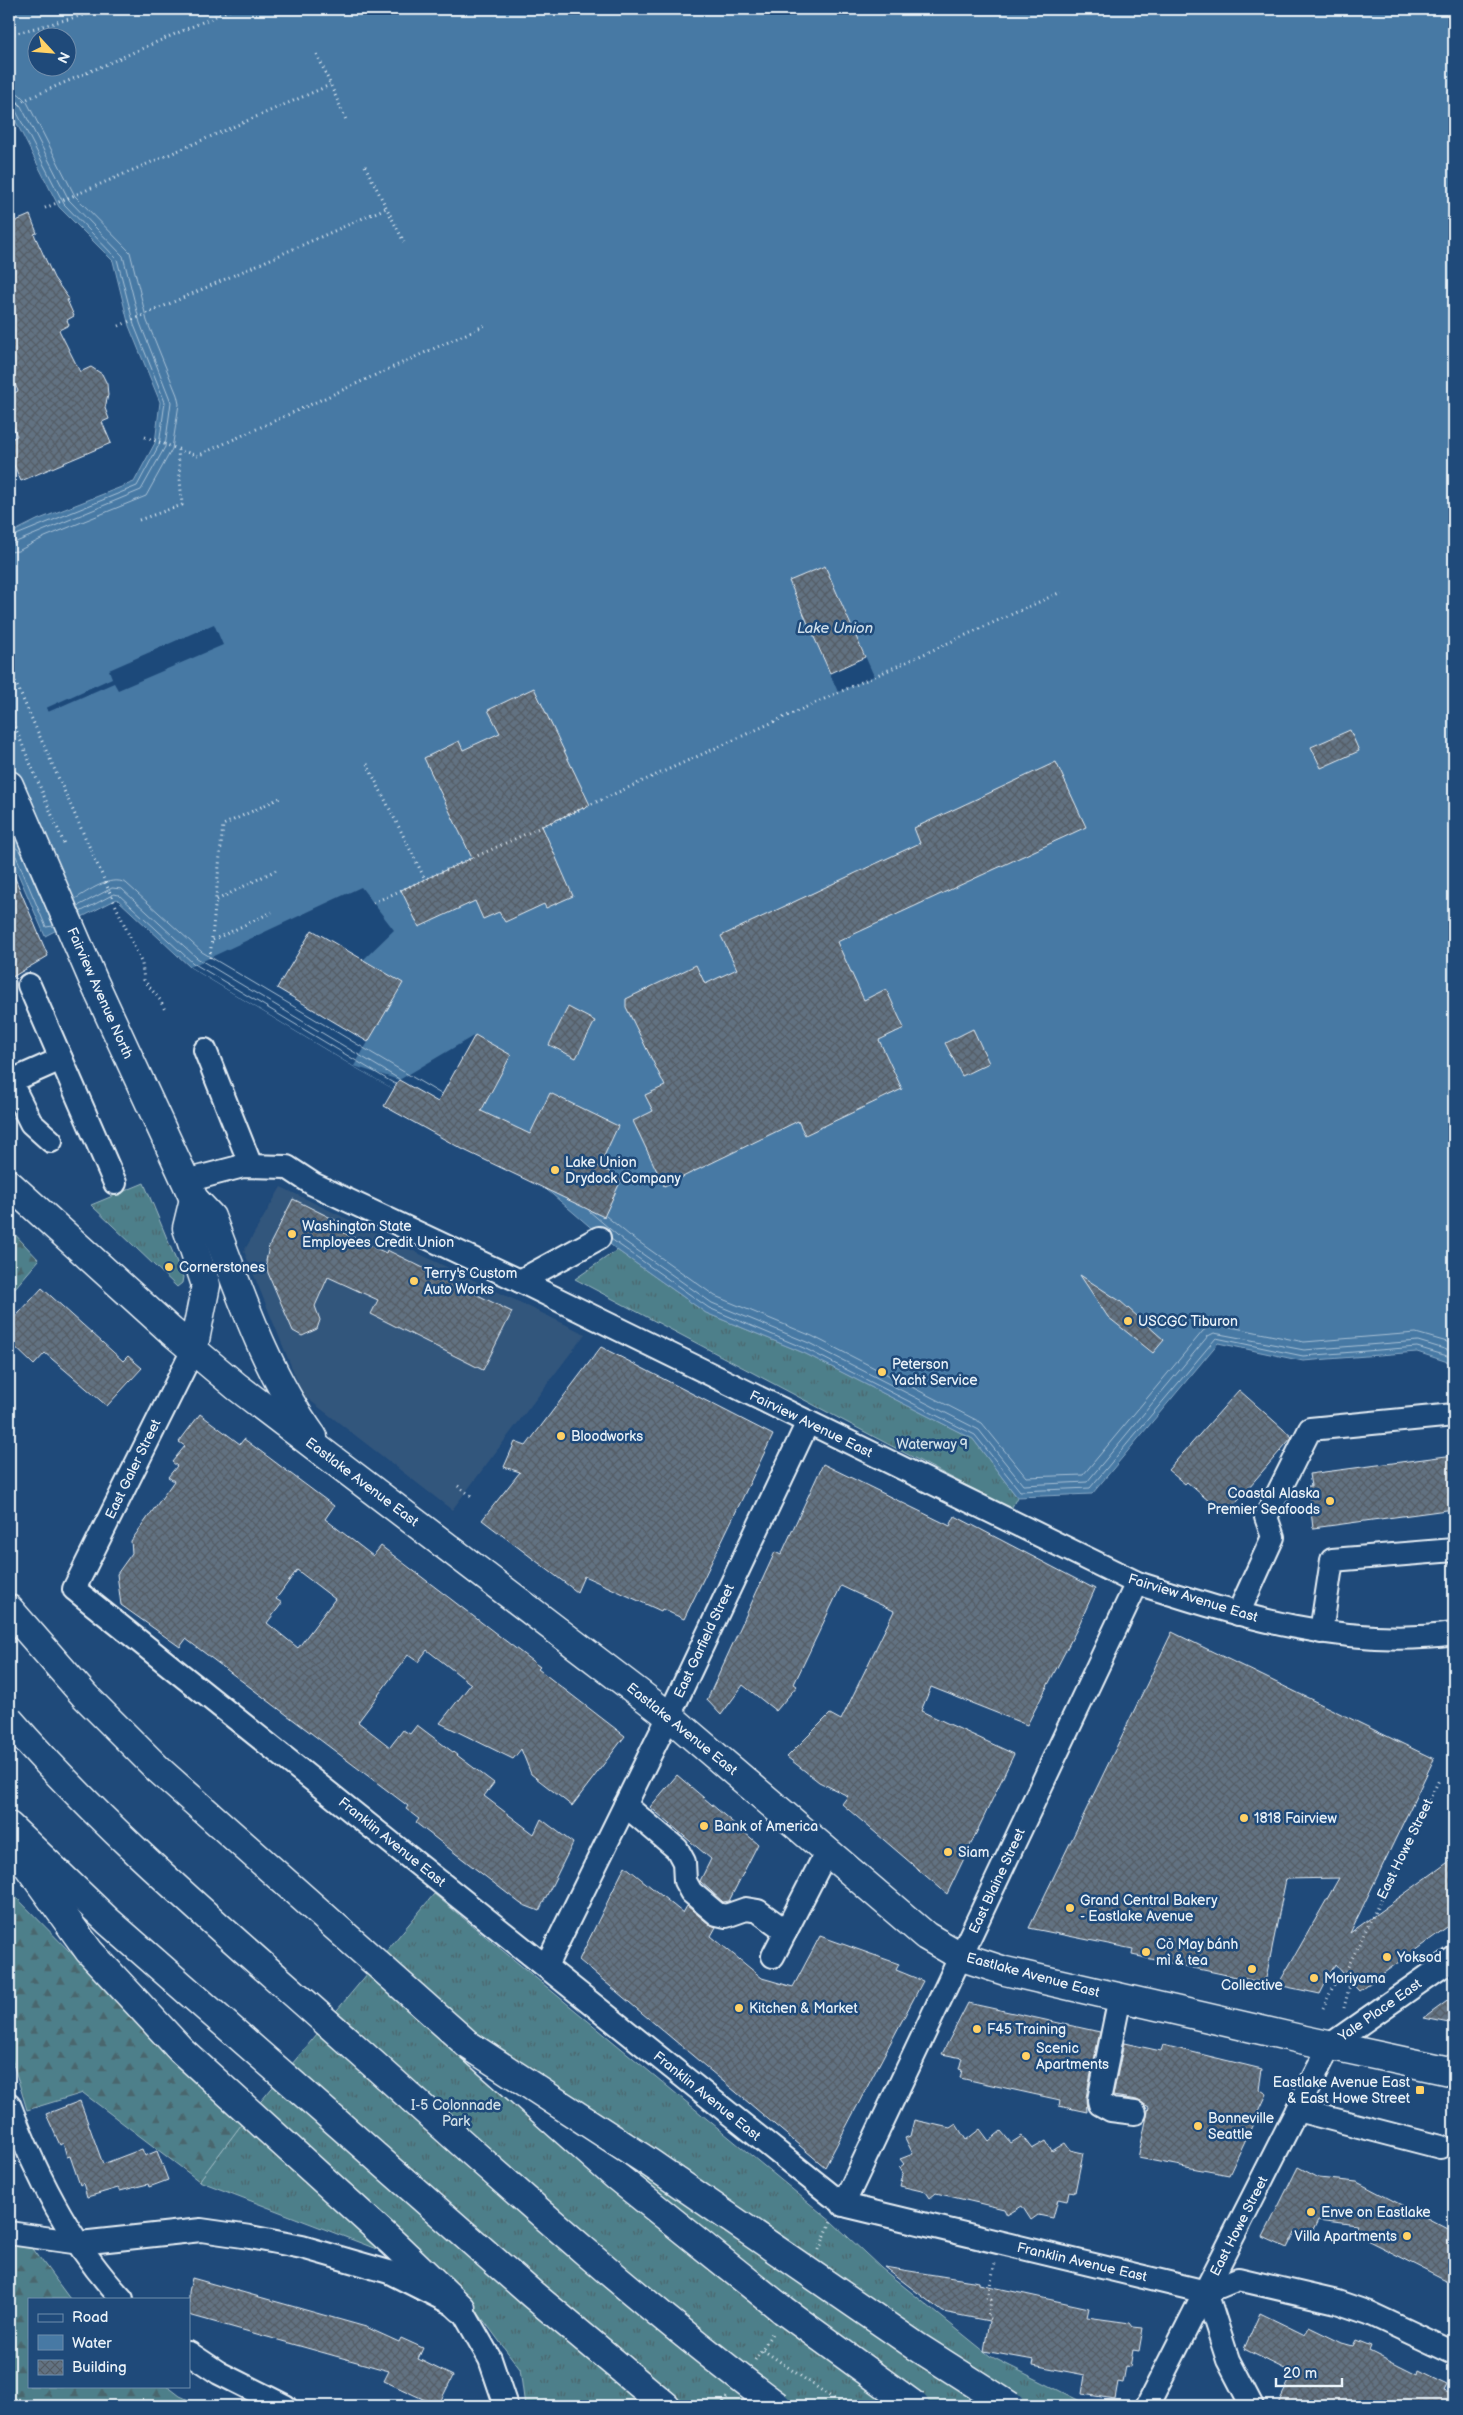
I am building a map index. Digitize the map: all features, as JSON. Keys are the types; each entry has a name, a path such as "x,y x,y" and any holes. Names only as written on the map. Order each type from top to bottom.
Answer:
{"main road":[{"name":"Fairview Avenue North","path":"9,785 94,982 190,1190 211,1217 267,1360 284,1393 326,1454"},
{"name":"Eastlake Avenue East","path":"9,1184 193,1350 669,1716 926,1936 962,1957 1005,1971 1454,2072"},
{"path":"190,1190 187,1228 206,1285 193,1350"},
{"path":"9,1609 85,1696 159,1770 616,2176 783,2310 915,2406"},
{"path":"9,1720 79,1796 150,1865 567,2236 667,2320 776,2406"},
{"path":"9,1826 108,1921 525,2288 666,2406"},
{"path":"9,1840 89,1951 181,2050 461,2308"},
{"path":"467,2044 650,2163 908,2340 1010,2406"}],"street":[{"path":"29,985 115,1183"},
{"path":"205,1050 251,1166"},
{"path":"51,1141 31,1123 9,1081 61,1059"},
{"name":"Fairview Avenue East","path":"190,1190 244,1166 286,1167 314,1184 520,1281 1137,1583 1238,1614 1321,1632 1360,1638 1425,1638 1454,1634"},
{"path":"520,1281 599,1238"},
{"name":"East Galer Street","path":"74,1589 193,1350"},
{"path":"1238,1614 1273,1537 1266,1517 1310,1429 1454,1415"},
{"name":"East Garfield Street","path":"546,1966 669,1716 808,1422"},
{"path":"1321,1632 1332,1560 1454,1550"},
{"name":"East Blaine Street","path":"837,2212 962,1957 1137,1583"},
{"name":"Franklin Avenue East","path":"74,1589 546,1966 837,2212 1206,2292"},
{"path":"625,1805 677,1849 684,1862 685,1881 691,1892 717,1914 726,1916 746,1909 758,1911 786,1931"},
{"path":"773,1956 827,1851"},
{"name":"Yale Place East","path":"1330,2045 1454,1958"},
{"path":"1120,1997 1099,2100 1100,2104 1111,2110 1135,2113"},
{"name":"East Howe Street","path":"1147,2406 1330,2045"},
{"path":"9,2104 22,2139 57,2209 121,2298"},
{"path":"1297,2110 1440,2146"},
{"path":"9,2233 80,2243 201,2230 250,2236 302,2247 389,2272 461,2308 490,2359 506,2406"},
{"path":"1252,2406 1228,2360 1206,2292 1238,2279 1352,2306 1454,2353"},
{"path":"190,2354 219,2372 285,2406"}],"path":[{"path":"9,35 106,9"},
{"path":"9,107 232,9"},
{"path":"296,9 299,13"},
{"path":"317,54 346,120"},
{"path":"44,208 330,85"},
{"path":"366,166 404,242"},
{"path":"119,326 386,208"},
{"path":"145,437 197,456 488,324"},
{"path":"139,520 182,505 178,450"},
{"path":"373,903 1060,592"},
{"path":"9,668 112,902 142,964 144,980 160,1000 164,1010"},
{"path":"9,713 69,856"},
{"path":"367,764 425,879"},
{"path":"210,958 223,825 280,798"},
{"path":"216,900 276,870"},
{"path":"212,940 272,912"},
{"path":"458,1486 474,1498"},
{"name":"East Howe Street","path":"1323,2008 1338,1976 1345,1973 1439,1780"},
{"path":"1343,2012 1352,1976 1345,1973"},
{"path":"816,2255 837,2212"},
{"path":"990,2319 988,2318 992,2300 987,2298 995,2262"},
{"path":"762,2350 844,2406"}],"shaded area":[{"path":"281,1187 585,1334 452,1510 303,1395 244,1251"}],"green space":[{"path":"144,1183 183,1277 182,1283 177,1287 91,1205"},
{"path":"9,1228 39,1260 9,1295"},
{"name":"Waterway 9","path":"617,1250 706,1313 804,1353 973,1439 1017,1497 1011,1509 575,1279"},
{"path":"9,1890 241,2125 199,2181 83,2093 27,2110 9,2050"},
{"name":"I-5 Colonnade Park","path":"434,1894 832,2222 881,2268 990,2356 1090,2406 525,2406 520,2369 452,2278 199,2181 241,2125"},
{"path":"28,2242 69,2298 28,2298 28,2388 170,2388 180,2396 202,2406 9,2406 9,2243"}],"water":[{"name":"Lake Union","path":"9,9 1454,9 1454,1364 1417,1352 1303,1361 1218,1343 1092,1494 1017,1497 973,1439 804,1353 706,1313 617,1250 496,1146 353,1066 190,967 117,899 45,936 9,853 9,534 37,520 134,482 155,443 160,402 129,326 113,261 59,207 9,108"}],"pier":[{"path":"825,566 874,676 838,692 789,581"},
{"path":"214,624 223,645 118,690 114,683 48,712 46,708 112,678 109,670"},
{"path":"361,887 394,930 363,960 403,983 354,1066 399,1080 475,1035 511,1055 469,1132 353,1066 190,967"}],"building":[{"path":"30,215 37,233 34,234 54,278 69,299 67,300 74,316 67,320 69,325 59,330 80,372 91,367 102,374 107,384 108,395 105,408 109,419 102,422 111,443 21,481 9,454 9,440 17,436 9,417 9,396 18,391 9,371 9,224"},
{"path":"825,566 865,657 830,673 789,581"},
{"path":"534,688 590,805 542,826 573,896 546,908 544,904 505,922 499,912 483,919 475,901 419,927 401,890 472,858 424,758 459,741 463,750 500,733 488,710"},
{"path":"1350,730 1359,751 1321,768 1311,747"},
{"path":"1056,762 1086,827 837,942 864,1000 886,989 904,1028 879,1040 902,1089 805,1135 798,1121 664,1186 633,1121 653,1111 645,1095 665,1086 626,1007 626,999 696,965 705,984 737,969 721,936 920,843 914,828"},
{"path":"9,864 48,956 9,979"},
{"path":"312,930 403,983 368,1042 277,988"},
{"path":"568,1007 595,1021 576,1058 549,1045"},
{"path":"973,1029 989,1063 962,1076 945,1043"},
{"path":"475,1035 511,1055 481,1111 530,1134 550,1093 618,1126 599,1167 622,1178 604,1217 464,1150 384,1106 399,1080 438,1102"},
{"path":"293,1199 347,1226 344,1233 386,1253 387,1250 512,1312 483,1370 371,1314 378,1300 328,1277 315,1306 320,1320 317,1329 302,1336 293,1331 268,1273 266,1261 269,1246"},
{"name":"USCGC Tiburon","path":"1080,1275 1120,1301 1164,1340 1153,1353 1108,1317"},
{"path":"42,1288 123,1361 128,1356 142,1368 107,1406 45,1353 34,1365 9,1341 9,1324"},
{"path":"601,1347 773,1435 684,1619 662,1609 661,1611 584,1576 577,1592 482,1520 520,1472 504,1467 515,1442 526,1446"},
{"path":"1239,1390 1292,1437 1225,1515 1187,1482 1185,1484 1168,1470"},
{"path":"200,1414 240,1444 244,1439 334,1506 325,1519 373,1556 381,1546 540,1667 538,1669 625,1736 572,1806 531,1774 521,1749 513,1759 440,1723 471,1684 427,1650 418,1662 408,1655 358,1722 390,1747 403,1730 410,1734 417,1725 494,1783 484,1796 534,1834 541,1819 573,1843 539,1911 521,1904 416,1823 419,1819 406,1809 408,1806 186,1639 180,1647 121,1605 117,1574 132,1553 131,1541 174,1481 168,1477 177,1466 172,1462 185,1446 179,1442","holes":["297,1570 335,1599 298,1648 267,1623 282,1603 276,1599"]},
{"path":"1454,1455 1454,1509 1313,1528 1308,1486 1311,1486 1309,1474"},
{"path":"823,1464 950,1526 955,1516 1095,1589 1077,1629 1027,1725 931,1687 921,1711 1014,1754 947,1894 842,1804 848,1796 819,1782 787,1757 830,1714 841,1720 894,1611 841,1586 794,1684 797,1686 776,1711 743,1685 721,1715 707,1700 775,1552 781,1555"},
{"name":"1818 Fairview","path":"1172,1632 1434,1759 1350,1933 1454,1858 1454,1922 1359,1991 1335,1964 1320,1994 1278,1985 1339,1878 1286,1879 1265,1983 1132,1955 1133,1949 1029,1928"},
{"name":"Bank of America","path":"677,1775 758,1844 729,1901 723,1902 700,1881 711,1859 650,1807"},
{"path":"625,1866 683,1913 687,1906 709,1924 716,1927 711,1936 762,1978 793,1987 820,1936 899,1964 896,1970 923,1981 825,2167 579,1960"},
{"path":"1454,1996 1454,2024 1424,2018"},
{"name":"Scenic Apartments","path":"968,2003 1100,2032 1086,2097 1087,2112 1059,2106 1060,2100 960,2078 962,2070 959,2069 962,2058 942,2054"},
{"name":"Bonneville Seattle","path":"1124,2043 1161,2051 1163,2045 1262,2069 1259,2089 1267,2094 1229,2175 1138,2158 1149,2107 1137,2100 1113,2096"},
{"path":"80,2101 103,2164 142,2149 145,2156 157,2151 168,2180 149,2187 148,2184 120,2191 118,2188 87,2197 83,2183 80,2185 70,2156 67,2157 63,2143 60,2145 46,2114"},
{"path":"914,2120 950,2128 956,2124 966,2140 980,2129 989,2141 1001,2131 1011,2143 1022,2136 1032,2149 1046,2141 1052,2151 1065,2143 1070,2150 1083,2153 1075,2192 1069,2191 1067,2201 1058,2199 1053,2218 1038,2215 1031,2220 1022,2206 1007,2215 1004,2209 936,2193 930,2198 926,2192 900,2186 903,2175 899,2168 904,2164 900,2159 913,2154 905,2138 910,2136"},
{"path":"1298,2167 1319,2178 1357,2182 1454,2232 1454,2284 1353,2233 1357,2225 1318,2220 1309,2239 1295,2232 1287,2248 1263,2237"},
{"path":"884,2267 979,2282 979,2284 1089,2308 1087,2317 1130,2323 1133,2327 1143,2328 1139,2351 1133,2350 1130,2367 1126,2366 1123,2383 1118,2382 1115,2399 1082,2394 1085,2375 1033,2365 1034,2360 984,2351 989,2321 943,2312"},
{"path":"192,2278 366,2327 399,2342 401,2338 423,2348 418,2359 453,2376 438,2406 384,2381 389,2371 190,2315 189,2292"},
{"path":"1260,2313 1305,2335 1309,2327 1342,2343 1353,2346 1356,2340 1371,2346 1369,2351 1417,2375 1418,2371 1447,2385 1444,2391 1454,2395 1454,2406 1277,2406 1293,2373 1244,2349"}],"place":[{"name":"Lake Union Drydock Company","path":"555,1170"},
{"name":"Washington State Employees Credit Union","path":"292,1234"},
{"name":"Cornerstones","path":"169,1267"},
{"name":"Terry's Custom Auto Works","path":"414,1281"},
{"name":"USCGC Tiburon","path":"1128,1321"},
{"name":"Peterson Yacht Service","path":"882,1372"},
{"name":"Bloodworks","path":"561,1436"},
{"name":"Coastal Alaska Premier Seafoods","path":"1330,1501"},
{"name":"1818 Fairview","path":"1244,1818"},
{"name":"Bank of America","path":"704,1826"},
{"name":"Siam","path":"948,1852"},
{"name":"Grand Central Bakery - Eastlake Avenue","path":"1070,1908"},
{"name":"Cỏ May bánh mì & tea","path":"1146,1952"},
{"name":"Yoksod","path":"1387,1957"},
{"name":"Collective","path":"1252,1969"},
{"name":"Moriyama","path":"1314,1978"},
{"name":"Kitchen & Market","path":"739,2008"},
{"name":"F45 Training","path":"977,2029"},
{"name":"Scenic Apartments","path":"1026,2056"},
{"name":"Eastlake Avenue East & East Howe Street","path":"1420,2090"},
{"name":"Bonneville Seattle","path":"1198,2126"},
{"name":"Enve on Eastlake","path":"1311,2212"},
{"name":"Villa Apartments","path":"1407,2236"}]}
